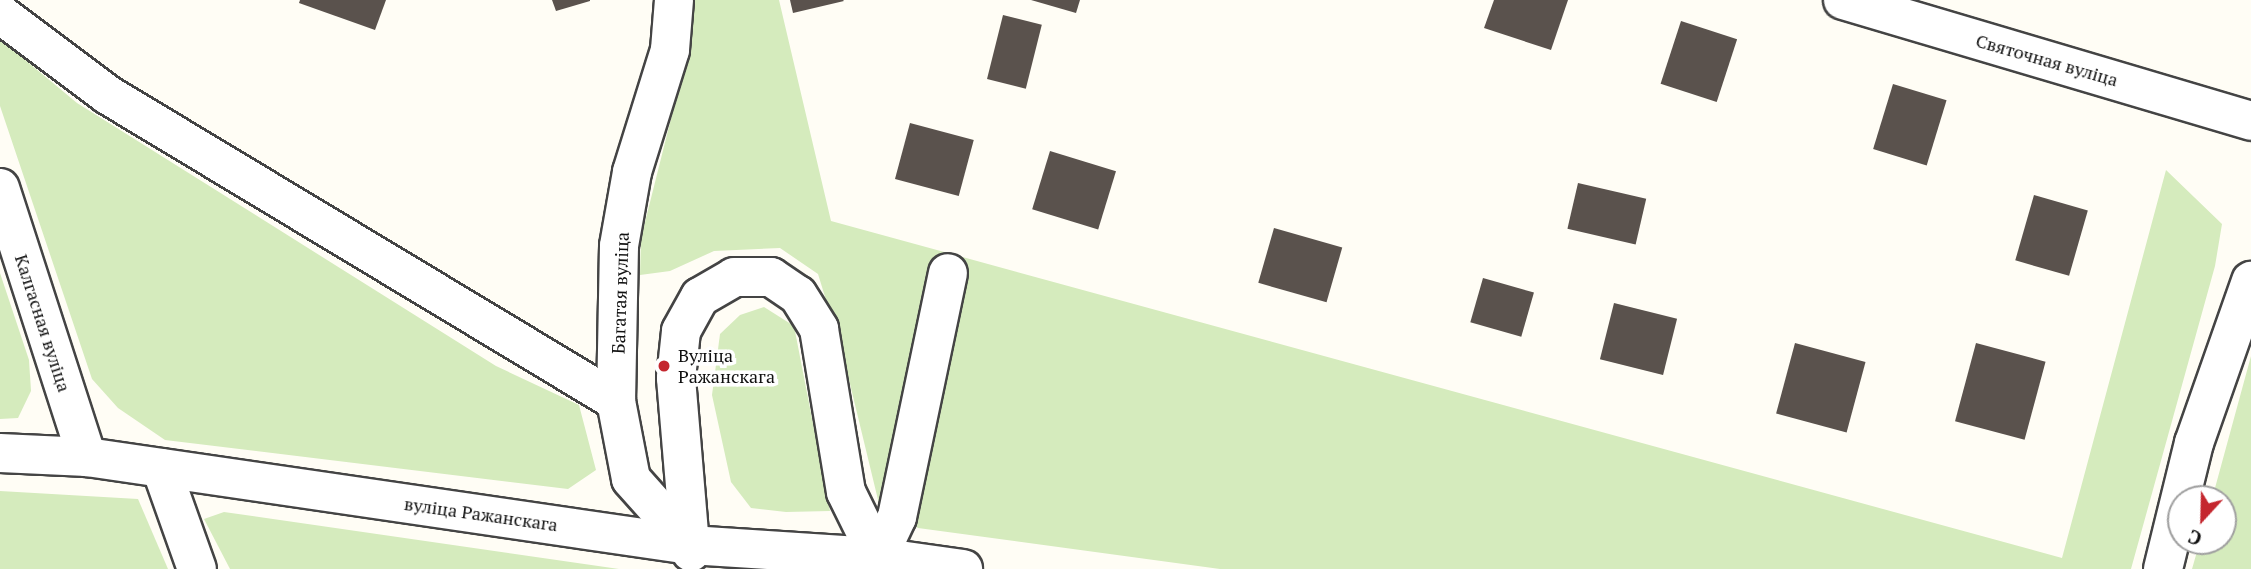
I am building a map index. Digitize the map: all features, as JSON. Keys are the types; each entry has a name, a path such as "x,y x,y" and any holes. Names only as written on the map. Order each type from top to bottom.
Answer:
{"street":[{"name":"Багатая вуліца","path":"674,0 670,50 632,172 619,246 616,401 632,479 692,557"},
{"name":"Святочная вуліца","path":"1843,0 2251,121"},
{"path":"0,14 108,95 616,401"},
{"name":"Калгасная вуліца","path":"0,188 87,457"},
{"path":"878,557 897,517 948,274"},
{"path":"692,557 676,378 681,331 700,297 734,277 771,277 798,295 819,329 846,492 878,557"},
{"path":"2163,569 2194,443 2251,281"},
{"name":"вуліца Ражанскага","path":"0,453 87,457 692,557 878,557 963,569"},
{"path":"160,468 197,569"}],"green space":[{"path":"688,0 779,0 831,221 2062,558 2166,170 2222,224 2215,266 2131,569 1220,569 918,528 879,504 843,355 818,274 780,248 714,251 670,271 640,275 641,238 691,39"},
{"path":"0,39 77,103 496,366 579,405 596,470 568,489 165,440 118,408 92,379 0,106"},
{"path":"0,273 29,360 31,391 18,418 0,419"},
{"path":"764,307 794,326 830,511 786,512 751,508 731,482 712,395 720,334 740,315"},
{"path":"2251,356 2251,569 2192,569 2196,555 2237,555 2237,485 2216,485"},
{"path":"0,491 138,499 168,569 0,569"},
{"path":"224,512 619,569 230,569 204,519"}],"building":[{"path":"300,0 386,0 375,30 299,3"},
{"path":"552,0 590,0 590,1 556,11"},
{"path":"790,0 843,0 844,1 793,13"},
{"path":"1031,0 1080,0 1076,13"},
{"path":"1494,0 1568,0 1551,50 1484,28"},
{"path":"1003,15 1042,25 1026,89 987,79"},
{"path":"1681,21 1737,39 1717,102 1661,84"},
{"path":"1893,84 1947,100 1927,165 1873,149"},
{"path":"910,123 974,140 959,196 895,179"},
{"path":"1050,151 1116,171 1098,230 1032,209"},
{"path":"1578,183 1646,199 1636,245 1567,229"},
{"path":"2034,195 2088,210 2069,276 2015,260"},
{"path":"1274,228 1342,248 1327,302 1258,283"},
{"path":"1483,278 1534,293 1521,337 1470,322"},
{"path":"1614,303 1677,319 1663,375 1600,359"},
{"path":"1795,343 1866,362 1847,432 1776,414"},
{"path":"1976,343 2046,362 2025,440 1955,421"}],"place":[{"name":"Вуліца Ражанскага","path":"664,366"}]}
